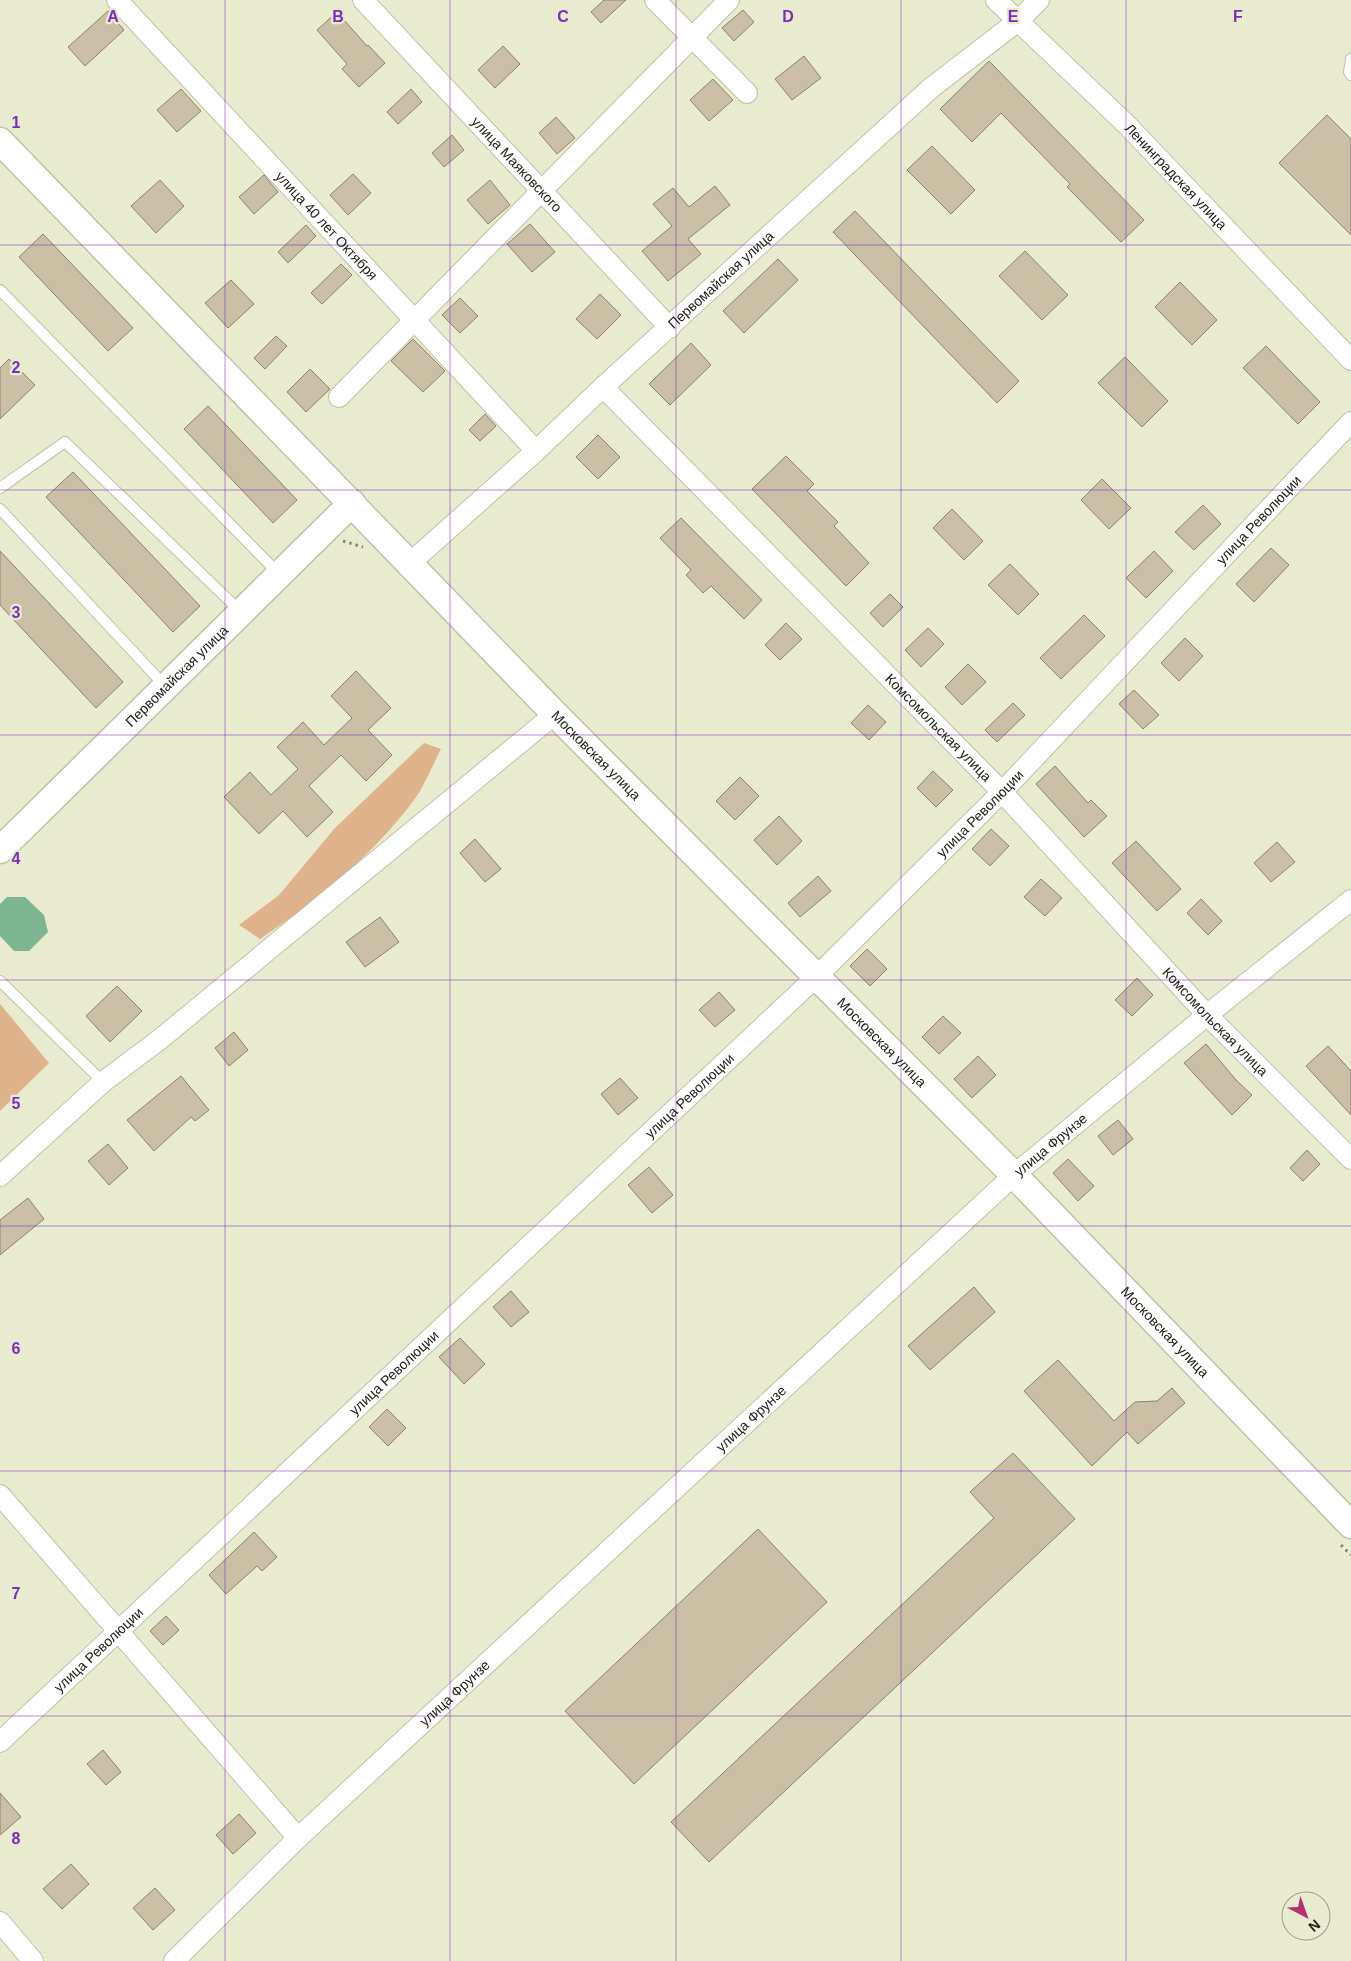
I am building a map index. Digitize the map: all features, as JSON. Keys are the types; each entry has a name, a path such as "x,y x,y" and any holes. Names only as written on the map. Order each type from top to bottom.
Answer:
{"street":[{"name":"улица 40 лет Октября","path":"117,0 536,451"},
{"name":"улица Маяковского","path":"363,0 670,328"},
{"path":"655,0 747,93"},
{"path":"339,397 729,0"},
{"name":"Ленинградская улица","path":"996,0 1128,125 1351,360"},
{"name":"Первомайская улица","path":"409,564 536,451 603,387 670,328 931,88 1018,20 1039,0"},
{"name":"Московская улица","path":"0,141 555,714 815,978 1014,1175 1351,1525"},
{"name":"Комсомольская улица","path":"603,387 1002,792 1207,1015 1351,1159"},
{"name":"улица Революции","path":"0,1742 815,978 1002,792 1351,422"},
{"name":"Первомайская улица","path":"0,850 352,504"},
{"path":"0,1176 103,1082 174,1027 555,714"},
{"name":"улица Фрунзе","path":"174,1961 298,1838 1014,1175 1207,1015 1351,900"},
{"path":"0,1495 298,1838"},
{"path":"0,1922 32,1961"}],"lane":[{"path":"1351,59 1349,72 1351,75"},
{"path":"0,290 280,575"},
{"path":"0,488 64,442 241,612"},
{"path":"0,509 166,687"},
{"path":"0,981 103,1082"}],"shaded area":[{"path":"424,743 441,749 418,794 381,840 323,893 260,939 239,925 279,895 335,828"},
{"path":"7,897 25,897 44,915 48,932 29,951 14,951 0,936 0,904"},
{"path":"0,1004 49,1063 0,1111"}],"building":[{"path":"604,0 626,0 601,23 591,12"},
{"path":"743,10 754,22 734,41 722,28"},
{"path":"108,11 124,30 85,66 68,47"},
{"path":"337,12 385,63 359,87 342,69 347,64 317,30"},
{"path":"503,46 520,64 495,88 478,70"},
{"path":"804,56 821,78 792,100 775,79"},
{"path":"989,61 1144,220 1121,242 1067,187 1070,184 1001,113 972,142 940,109"},
{"path":"713,79 733,100 709,121 690,100"},
{"path":"181,89 201,111 177,132 157,110"},
{"path":"411,89 422,102 398,124 387,112"},
{"path":"1327,115 1351,139 1351,235 1279,163"},
{"path":"556,117 575,138 557,154 539,133"},
{"path":"452,135 464,150 444,167 432,153"},
{"path":"932,146 975,190 951,214 907,170"},
{"path":"353,174 371,193 348,215 330,195"},
{"path":"264,175 278,192 254,214 239,197"},
{"path":"160,180 184,206 156,233 131,206"},
{"path":"490,180 510,205 488,224 467,200"},
{"path":"715,186 730,205 688,239 701,254 668,281 642,251 672,226 653,204 673,188 689,207"},
{"path":"855,211 1019,381 997,403 833,232"},
{"path":"530,224 555,252 532,272 507,244"},
{"path":"306,225 316,236 288,263 278,252"},
{"path":"43,234 133,328 108,351 19,257"},
{"path":"1025,251 1068,295 1042,320 999,276"},
{"path":"778,259 798,280 744,333 723,311"},
{"path":"341,264 352,275 322,304 311,293"},
{"path":"231,280 254,304 228,328 205,303"},
{"path":"1180,282 1217,320 1192,345 1155,307"},
{"path":"600,294 621,315 597,339 576,319"},
{"path":"460,298 478,316 460,333 442,315"},
{"path":"276,336 287,346 265,369 254,358"},
{"path":"413,339 445,371 423,392 391,361"},
{"path":"691,343 711,365 670,405 649,384"},
{"path":"1266,346 1320,402 1298,424 1243,368"},
{"path":"1125,357 1168,401 1142,427 1098,383"},
{"path":"9,359 35,385 0,419 0,368"},
{"path":"310,369 330,389 306,412 287,392"},
{"path":"208,406 297,500 273,523 184,429"},
{"path":"485,414 496,426 480,441 469,430"},
{"path":"598,435 620,457 598,479 576,457"},
{"path":"786,456 814,484 807,491 838,522 834,526 869,563 846,586 752,489"},
{"path":"73,472 200,606 173,632 46,497"},
{"path":"1102,479 1131,508 1109,529 1081,500"},
{"path":"1203,505 1221,524 1194,550 1175,532"},
{"path":"952,509 983,541 964,560 933,528"},
{"path":"681,518 762,600 744,619 711,586 703,593 686,575 691,570 660,538"},
{"path":"1271,548 1289,565 1254,602 1236,584"},
{"path":"0,551 123,682 96,708 0,605"},
{"path":"1154,551 1173,571 1146,598 1126,578"},
{"path":"1010,564 1039,594 1018,615 988,585"},
{"path":"890,594 903,607 883,627 870,613"},
{"path":"1084,615 1105,636 1061,679 1040,658"},
{"path":"786,623 802,639 780,660 765,645"},
{"path":"928,628 944,644 921,667 905,650"},
{"path":"1185,638 1203,656 1179,681 1161,663"},
{"path":"968,664 986,682 962,705 945,687"},
{"path":"356,671 391,708 368,730 392,755 366,781 341,755 309,786 333,812 307,837 283,811 259,834 224,797 250,772 271,795 298,769 277,747 303,722 324,745 352,718 331,696"},
{"path":"1134,690 1159,715 1143,729 1119,704"},
{"path":"1013,703 1025,715 997,742 985,730"},
{"path":"868,705 886,722 869,740 851,723"},
{"path":"1055,766 1088,803 1091,800 1107,816 1084,837 1036,784"},
{"path":"933,771 953,790 936,807 917,788"},
{"path":"740,777 759,796 735,820 716,801"},
{"path":"779,816 802,841 777,865 754,840"},
{"path":"991,829 1009,846 990,866 972,849"},
{"path":"475,839 501,869 485,882 460,853"},
{"path":"1136,841 1181,889 1157,911 1112,863"},
{"path":"1277,842 1295,862 1271,882 1254,863"},
{"path":"818,876 831,891 800,917 788,903"},
{"path":"1041,879 1062,898 1045,916 1024,897"},
{"path":"1201,899 1222,921 1208,935 1187,913"},
{"path":"380,917 399,942 365,967 346,942"},
{"path":"867,949 887,969 870,986 850,966"},
{"path":"1137,978 1153,995 1132,1016 1115,1000"},
{"path":"117,986 142,1011 110,1042 86,1016"},
{"path":"719,992 735,1010 715,1027 699,1010"},
{"path":"943,1016 961,1033 939,1054 922,1037"},
{"path":"234,1032 248,1050 229,1066 215,1048"},
{"path":"1206,1044 1236,1080 1252,1095 1232,1115 1184,1063"},
{"path":"1328,1046 1351,1071 1351,1115 1306,1066"},
{"path":"978,1056 996,1075 972,1098 954,1079"},
{"path":"181,1076 209,1110 195,1121 191,1117 154,1151 127,1120"},
{"path":"620,1078 638,1098 618,1115 601,1094"},
{"path":"1118,1120 1133,1139 1113,1155 1098,1136"},
{"path":"108,1144 128,1168 109,1185 88,1161"},
{"path":"1307,1150 1320,1164 1303,1181 1290,1168"},
{"path":"1068,1159 1094,1186 1078,1201 1053,1173"},
{"path":"649,1167 673,1195 652,1213 628,1185"},
{"path":"28,1198 44,1219 0,1255 0,1220"},
{"path":"974,1287 995,1312 930,1370 908,1346"},
{"path":"511,1291 529,1312 511,1327 493,1307"},
{"path":"460,1338 485,1364 464,1384 439,1357"},
{"path":"1058,1360 1114,1421 1135,1402 1157,1401 1172,1388 1185,1403 1138,1444 1127,1432 1092,1466 1024,1391"},
{"path":"387,1409 406,1428 388,1446 369,1427"},
{"path":"1013,1453 1075,1519 709,1862 671,1822 994,1518 970,1492"},
{"path":"758,1529 827,1602 634,1784 565,1711"},
{"path":"254,1532 277,1557 262,1571 257,1566 226,1594 209,1575"},
{"path":"166,1616 179,1630 163,1645 150,1631"},
{"path":"103,1750 121,1772 106,1785 87,1764"},
{"path":"0,1793 21,1817 0,1835"},
{"path":"239,1814 256,1833 233,1854 216,1835"},
{"path":"71,1864 89,1884 62,1909 43,1889"},
{"path":"155,1888 175,1910 153,1930 133,1908"}]}
